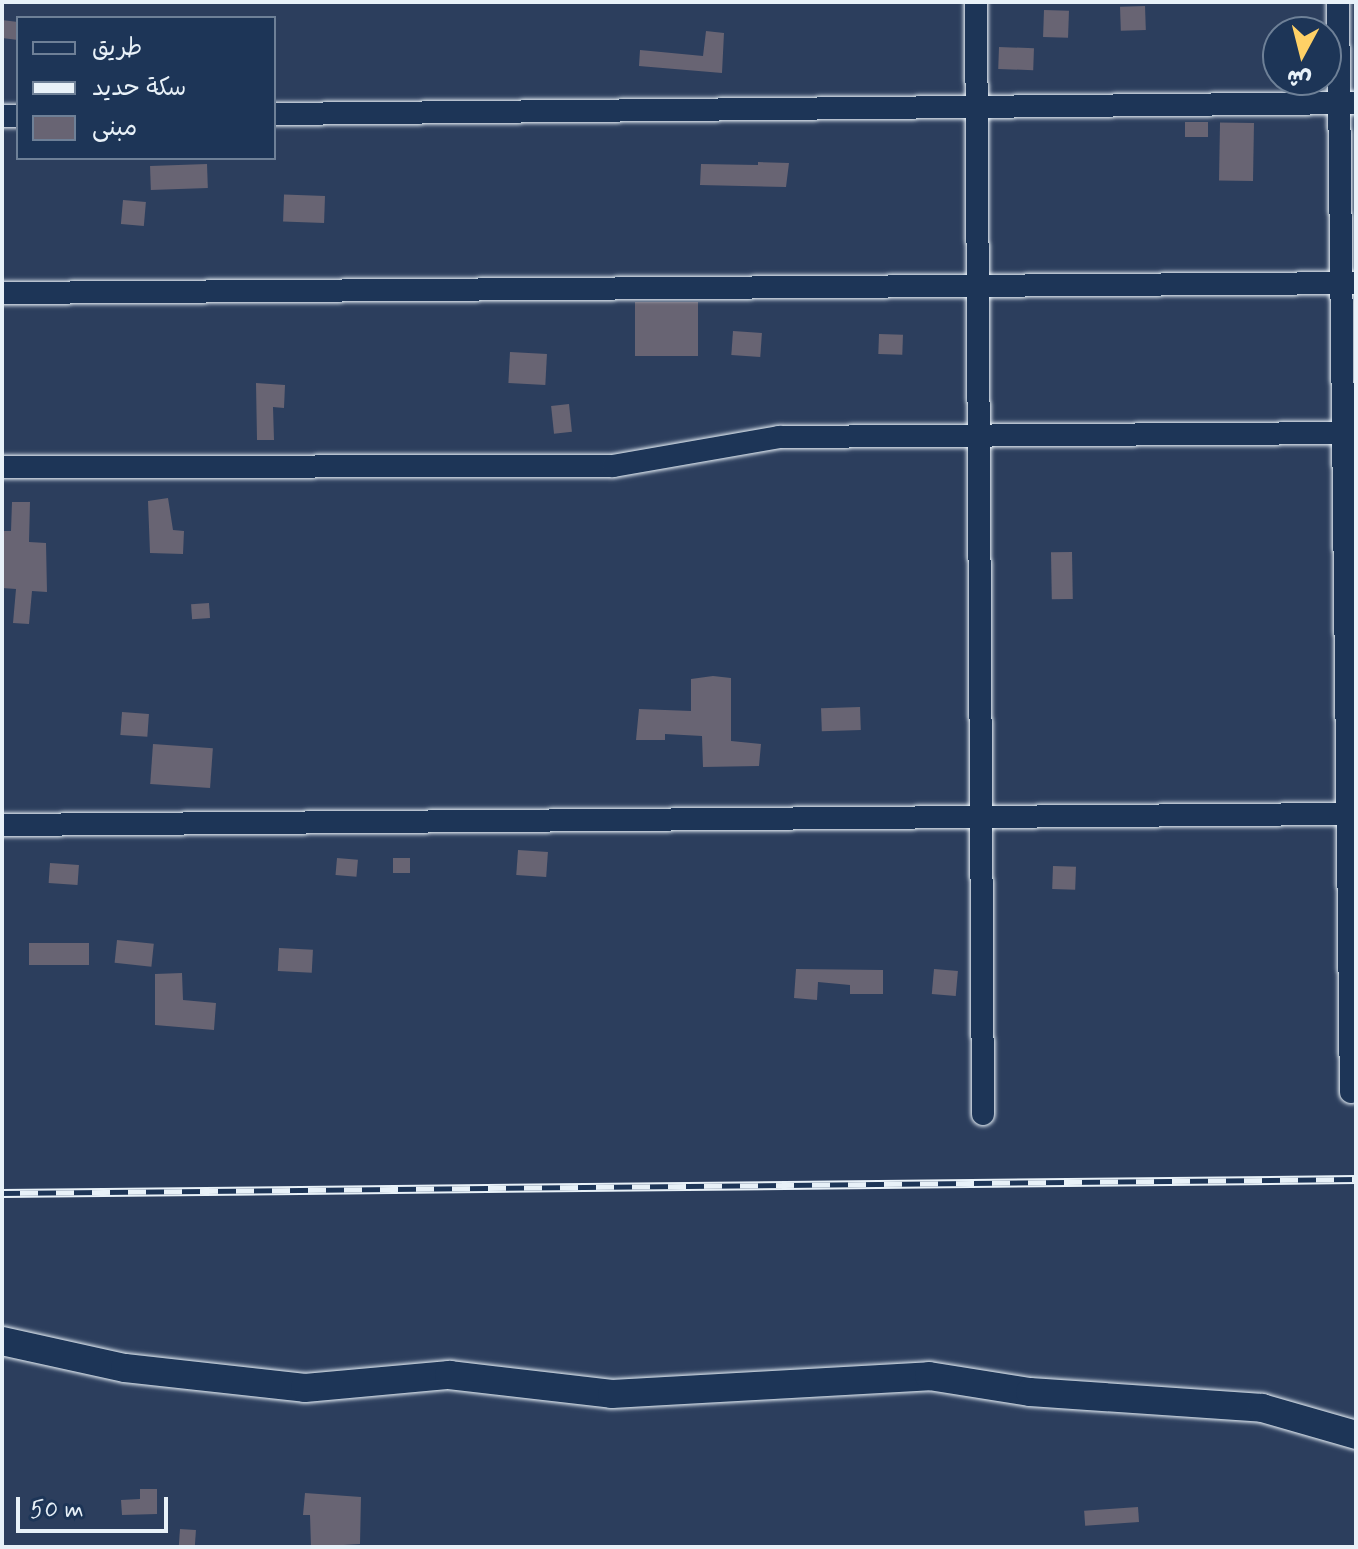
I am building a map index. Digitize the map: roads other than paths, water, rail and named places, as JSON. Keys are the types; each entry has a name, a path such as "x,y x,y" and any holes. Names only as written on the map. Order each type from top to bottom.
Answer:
{"street":[{"path":"976,2 983,1114"},
{"path":"1338,2 1348,103 1351,1092"},
{"path":"276,114 1348,103"},
{"path":"2,293 1349,283"},
{"path":"2,467 613,466 779,437 1350,433"},
{"path":"2,825 1352,814"},
{"path":"2,1341 125,1368 305,1388 449,1375 612,1394 929,1376 1030,1392 1262,1408 1356,1435"}],"railway":[{"path":"2,1193 1356,1179"}]}
